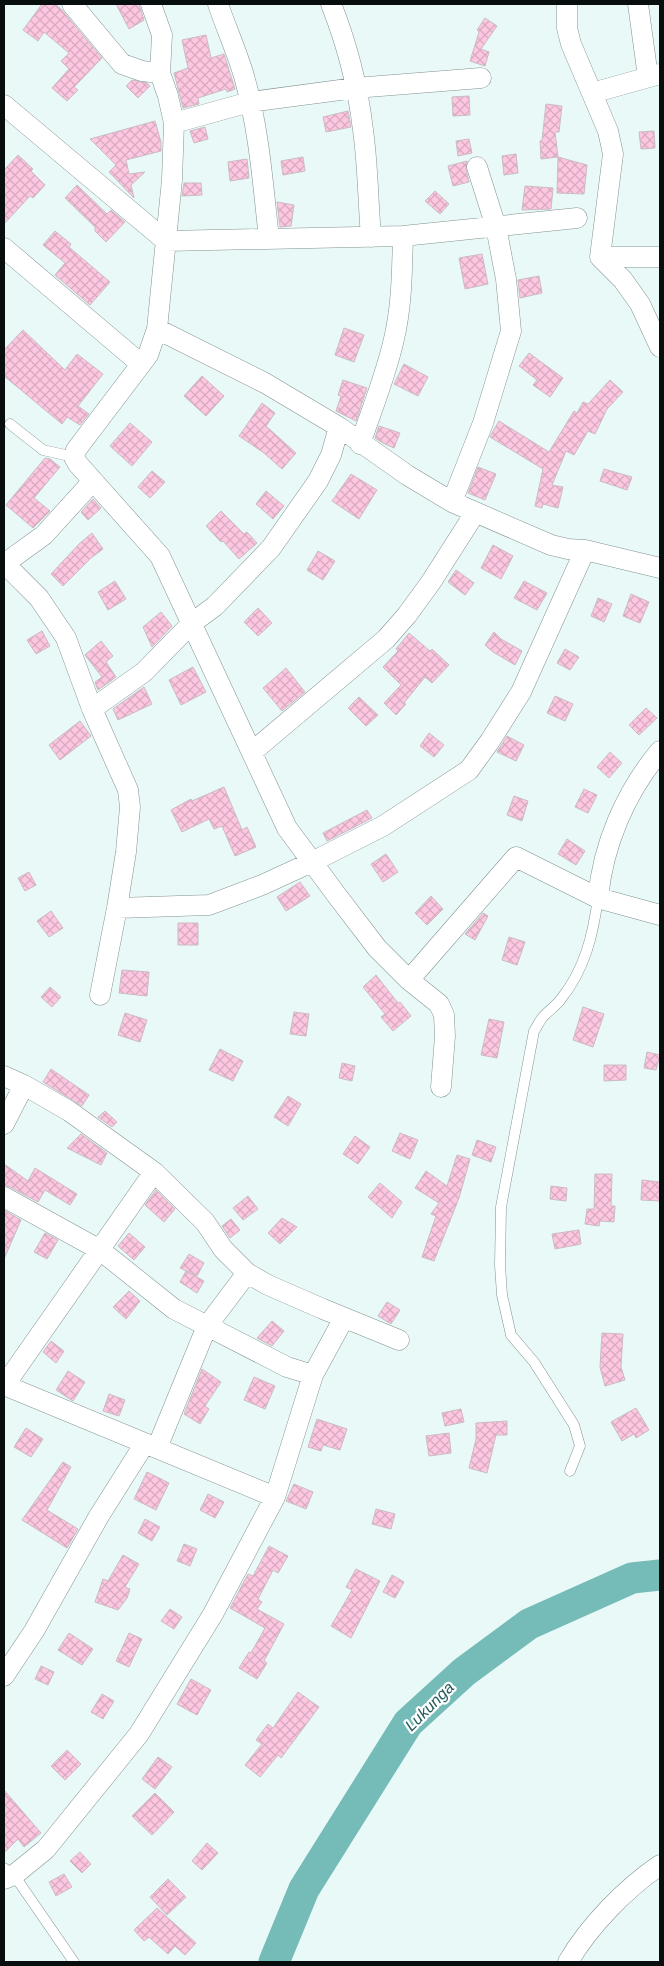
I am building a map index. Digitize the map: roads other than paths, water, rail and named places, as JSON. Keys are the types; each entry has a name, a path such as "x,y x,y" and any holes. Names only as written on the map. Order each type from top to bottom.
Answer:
{"street":[{"path":"72,4 122,64 137,70 160,73"},
{"path":"151,4 162,35 160,73 168,96 174,123 172,180 157,329 148,354 76,450 74,457 78,464 160,556 287,828 377,948 409,980 439,1004 444,1015 445,1036 441,1087"},
{"path":"218,4 243,75 250,102 259,146 269,239"},
{"path":"331,4 341,29 356,88 363,130 371,237"},
{"path":"567,4 567,28 571,44 608,132 613,154 600,257"},
{"path":"592,92 654,76 638,4"},
{"path":"174,123 250,102 356,88 481,78"},
{"path":"4,105 166,241 402,236 577,218"},
{"path":"452,502 483,423 511,331 506,279 496,227 477,167"},
{"path":"360,444 383,380 395,337 401,296 402,236"},
{"path":"4,248 141,364"},
{"path":"600,257 660,258"},
{"path":"600,257 623,280 640,304 660,347"},
{"path":"157,329 265,383 339,427 360,444 408,476 452,502 551,545 585,550 660,568"},
{"path":"92,708 144,672 192,623 215,606 271,548 318,481 331,455 339,427"},
{"path":"93,480 44,535 5,564 39,598 66,638 92,708 128,790 130,807 118,908 100,995"},
{"path":"252,752 386,639 426,589 475,512"},
{"path":"118,908 209,905 262,885 383,826 469,770 521,692 585,550"},
{"path":"598,898 600,879 610,839 624,806 641,777 660,751"},
{"path":"409,980 516,857 598,898 660,915"},
{"path":"4,1076 24,1085 69,1111 154,1172 205,1222 223,1249 247,1273 268,1285 399,1340"},
{"path":"4,1124 24,1085"},
{"path":"154,1172 4,1385 275,1497"},
{"path":"4,1197 100,1250 174,1309 287,1367 313,1375"},
{"path":"4,1676 34,1631 99,1516 151,1446 207,1326 247,1273"},
{"path":"7,1874 46,1849 139,1734 213,1614 275,1497 313,1375 344,1318"},
{"path":"568,1962 608,1911 639,1879 660,1865"}],"lane":[{"path":"10,424 43,450 74,457"},
{"path":"570,1470 580,1446 574,1425 534,1362 511,1335 502,1295 500,1265 501,1207 534,1031 542,1018 550,1012 566,993 586,956 598,898"},
{"path":"7,1874 74,1962"}],"waterway":[{"name":"Lukunga","path":"274,1962 304,1889 408,1723 464,1672 529,1624 632,1578 660,1575"}]}
